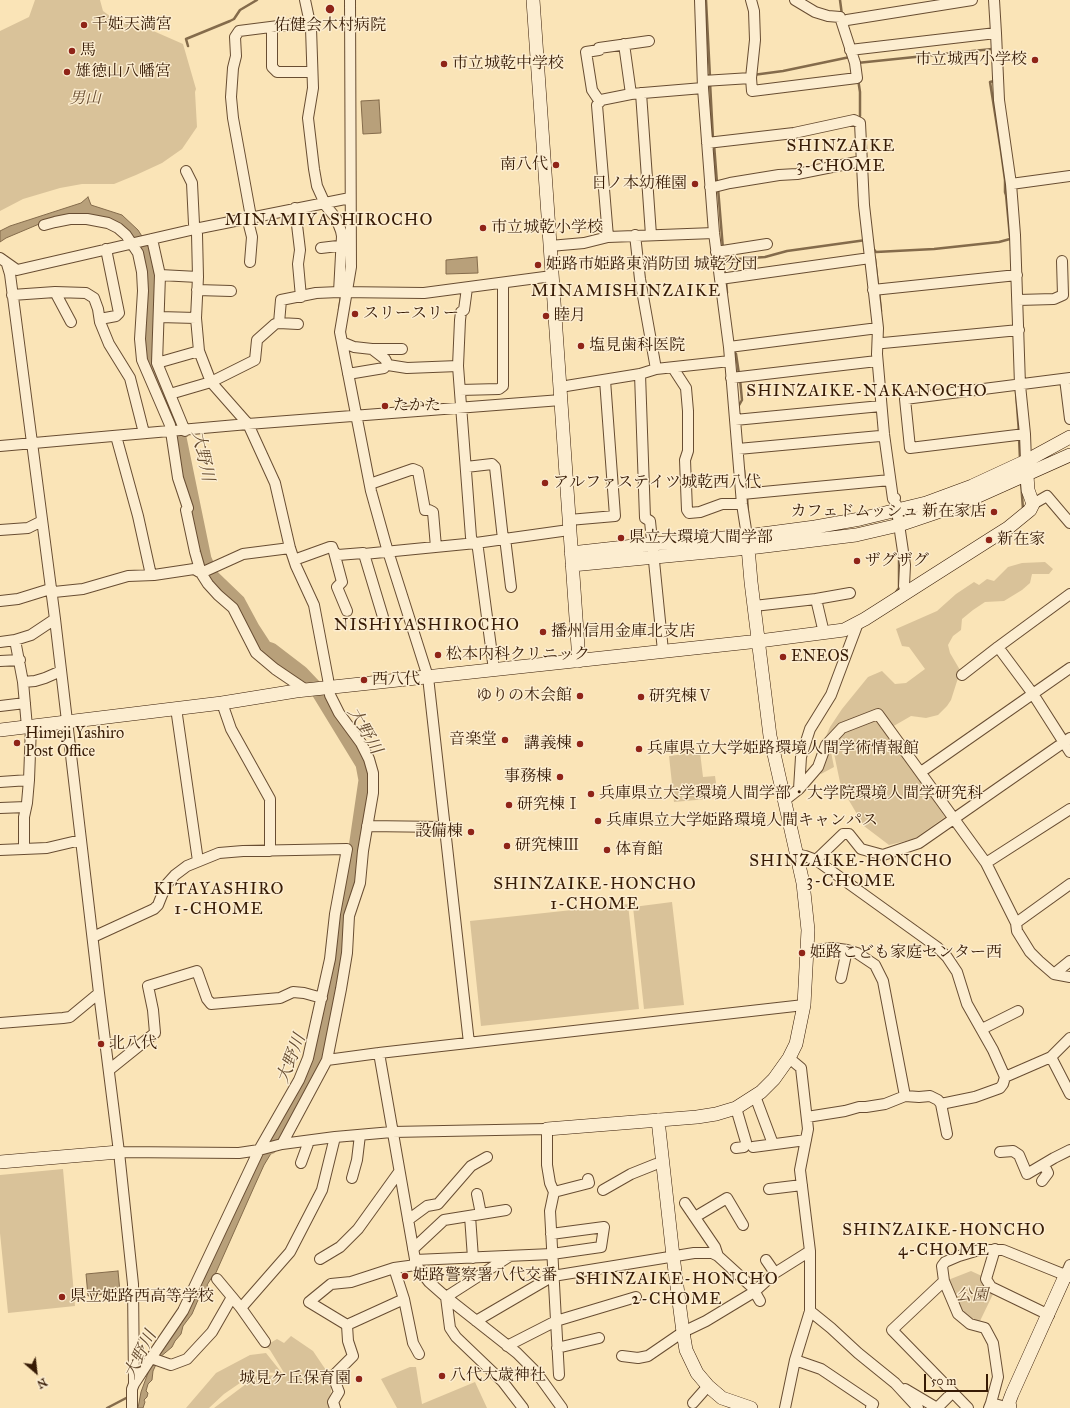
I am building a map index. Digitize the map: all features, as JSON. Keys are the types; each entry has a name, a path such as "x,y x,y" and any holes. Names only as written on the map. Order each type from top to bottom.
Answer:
{"street":[{"path":"305,0 310,22 312,88 308,118 314,169 317,186 327,202 326,206 340,225 351,267 342,292 340,332 356,417 370,484 389,552 428,676 469,1043"},
{"path":"346,245 350,198 350,0"},
{"path":"533,0 579,661"},
{"path":"0,1162 119,1152 239,1152 336,1137 392,1132 547,1128 697,1117 716,1114 736,1108 755,1096 774,1079 789,1058 796,1044 804,1005 807,922 803,883 770,736 758,641 742,499 735,420 736,377 730,360 733,346 723,279 721,252 714,233 715,187 700,0"},
{"path":"751,0 754,11 755,40 751,78 752,91 857,78 852,53 840,17 828,16 815,12 795,0"},
{"path":"847,20 972,0"},
{"path":"994,0 998,100 1011,184 1016,235 1019,330 1017,385 1025,434 1028,490 1033,504"},
{"path":"250,262 252,237 249,225 251,217 233,118 231,97 233,68 236,56 235,36 239,32 310,22"},
{"path":"272,27 272,67 277,72 312,72"},
{"path":"852,53 996,34"},
{"path":"600,102 592,90 586,52 649,40"},
{"path":"624,44 636,94 651,235"},
{"path":"608,237 596,105 600,102 636,94 751,78"},
{"path":"711,143 794,133 854,120 860,123 867,236 877,290 878,328 881,341 890,456 897,498 896,504 904,565 904,586 906,593"},
{"path":"715,187 730,183 779,175 797,174 862,162"},
{"path":"186,171 192,183 194,224 197,234 198,277 196,318 199,351 210,382 248,424 275,483 290,548 314,605 328,679 326,688 339,713 361,743 369,759 373,773 373,793 367,826 360,883 349,916 347,953 327,1060 280,1145"},
{"path":"1011,184 1070,176"},
{"path":"4,261 17,270 195,229 350,198"},
{"path":"295,208 300,250 298,264 301,297"},
{"path":"44,226 54,222 70,219 103,221 118,228 126,235 138,253 142,272 143,291 140,339 142,360 170,425 178,478 188,508 186,510 201,574"},
{"path":"550,246 586,242 608,237 714,233"},
{"path":"635,235 640,279 656,369"},
{"path":"152,239 160,275 157,363 185,430"},
{"path":"721,252 767,244"},
{"path":"321,248 346,245"},
{"path":"100,319 116,316 118,313 106,249"},
{"path":"723,279 870,255"},
{"path":"4,261 12,295 55,619 119,1152 132,1284 134,1384"},
{"path":"1018,300 1054,299 1063,295 1062,261"},
{"path":"160,275 198,277"},
{"path":"877,290 1017,275"},
{"path":"278,323 281,300 316,293 424,293 552,276"},
{"path":"460,390 499,389 503,386 503,282"},
{"path":"467,288 464,310 461,312 460,320 458,366 470,537 478,549 494,670"},
{"path":"197,290 230,291"},
{"path":"12,295 55,292 86,293 94,298 112,350 130,378 144,433"},
{"path":"55,292 71,322"},
{"path":"159,317 196,318"},
{"path":"170,394 210,382 256,360 257,340 275,324 298,324"},
{"path":"733,346 878,328"},
{"path":"881,341 1019,330"},
{"path":"881,341 877,360 881,406 890,480 893,498 896,504"},
{"path":"342,342 354,347 402,350"},
{"path":"372,349 385,359 388,365 407,368 458,366"},
{"path":"157,363 199,351"},
{"path":"560,387 640,374 656,369 730,360"},
{"path":"736,377 877,360"},
{"path":"348,374 384,368"},
{"path":"673,368 686,388 688,411 688,451 685,460 687,510 689,513 700,512 742,499 890,480"},
{"path":"640,374 645,518 650,521 663,651"},
{"path":"1025,434 910,448 905,399 1067,379 1070,419"},
{"path":"294,560 330,547 338,556 474,543 615,516 605,380"},
{"path":"0,446 31,442 248,424 462,409 561,400"},
{"path":"735,420 881,406"},
{"path":"738,448 880,436 884,434"},
{"path":"116,436 138,516 151,575"},
{"path":"748,542 860,519 896,504 926,503 972,486 1026,461 1070,437"},
{"path":"571,559 653,550 856,535 899,525 958,505 1070,455"},
{"path":"466,467 492,464 495,467 511,587"},
{"path":"370,484 413,469 418,471 426,510 433,512 436,547"},
{"path":"0,730 222,703 301,690 579,661 844,630 858,623 1008,528 1030,510 1033,504 1047,496 1070,523"},
{"path":"0,530 28,528 42,521"},
{"path":"201,574 243,554 290,548"},
{"path":"334,552 342,582 337,587 347,611"},
{"path":"364,554 383,617"},
{"path":"0,601 18,599 47,590 83,589 128,576 154,576 194,569 201,574 223,601 233,608 256,653 301,690"},
{"path":"754,606 816,599 850,593"},
{"path":"962,675 1070,594"},
{"path":"816,599 824,633"},
{"path":"0,642 15,640 30,635 55,619"},
{"path":"799,789 801,756 810,728 831,696 858,623"},
{"path":"15,640 20,660 29,726 29,780 24,817 24,848"},
{"path":"998,647 1067,741 1070,752"},
{"path":"0,661 20,660"},
{"path":"921,772 1070,668"},
{"path":"23,682 35,681 61,671"},
{"path":"0,706 25,703"},
{"path":"222,703 231,729 270,799 270,851"},
{"path":"176,708 198,861"},
{"path":"785,800 799,789 818,767 826,745 842,728 878,714 986,864 1016,923 1018,931 1030,952 1038,961 1054,974 1070,977"},
{"path":"816,860 843,834 849,834 861,849 884,855 918,844 1067,741"},
{"path":"0,782 29,780"},
{"path":"0,808 26,807"},
{"path":"986,864 1070,809"},
{"path":"367,826 444,827"},
{"path":"0,850 47,848 81,840"},
{"path":"93,937 154,909 158,905 166,886 175,875 187,866 219,853 347,848 335,914 330,959 308,1058 299,1080 259,1150 183,1311 134,1384 132,1389 132,1408"},
{"path":"796,854 816,860 937,947 947,957 957,972 967,1004 993,1050 1005,1077 1000,1088 975,1097 941,1104"},
{"path":"1016,923 1070,884"},
{"path":"807,951 833,948 847,950 857,953 875,965 883,981 905,1096"},
{"path":"842,978 847,950"},
{"path":"1054,974 1070,961"},
{"path":"109,1070 155,1033 153,1010 148,986 197,971 207,999 211,1004 280,998 293,992 304,993 322,998"},
{"path":"0,1022 63,1018 70,1016 99,993"},
{"path":"327,1060 804,1005"},
{"path":"982,1029 1018,1011"},
{"path":"1005,1077 1051,1057 1070,1038"},
{"path":"379,1053 416,1263 426,1278 446,1297 507,1346 536,1372 562,1408"},
{"path":"1051,1057 1070,1094"},
{"path":"785,1408 796,1356 810,1311 810,1251 800,1170 808,1129 802,1068 789,1058"},
{"path":"755,1096 773,1144"},
{"path":"807,1117 845,1111 858,1107 885,1104 905,1096 930,1096 938,1100 941,1104 947,1134"},
{"path":"736,1108 746,1142 744,1147 736,1148"},
{"path":"658,1120 673,1256 686,1350 698,1373 708,1386 722,1398 751,1408"},
{"path":"547,1128 547,1165 550,1183 554,1192 550,1211 559,1374"},
{"path":"352,1178 357,1160 360,1135"},
{"path":"241,1308 290,1252 322,1190 336,1137"},
{"path":"753,1147 806,1140"},
{"path":"301,1163 309,1141"},
{"path":"1000,1152 1013,1151 1019,1154 1027,1174 1070,1150"},
{"path":"408,1220 427,1206 438,1204 471,1166 487,1157"},
{"path":"603,1190 631,1174 656,1164 663,1164"},
{"path":"1042,1181 1048,1173 1044,1165"},
{"path":"320,1259 340,1247 358,1230 399,1172"},
{"path":"554,1192 589,1183 588,1179"},
{"path":"769,1189 802,1185"},
{"path":"477,1194 481,1214"},
{"path":"694,1217 727,1198 743,1225"},
{"path":"685,1203 715,1247 718,1256"},
{"path":"413,1249 444,1220 506,1210"},
{"path":"470,1216 473,1258"},
{"path":"347,1325 309,1302 331,1284 351,1282 394,1268 416,1263 473,1258 552,1254 602,1247 604,1227 551,1234"},
{"path":"979,1250 1003,1250 1069,1272 1012,1394 1009,1402 1009,1408 990,1405 998,1377 993,1343 985,1328 970,1324 958,1314 944,1281 942,1266 945,1262 979,1250"},
{"path":"995,1250 986,1279 990,1287 1048,1315"},
{"path":"622,1356 638,1358 648,1356 683,1332 706,1321 754,1292 775,1273 810,1251"},
{"path":"476,1321 553,1276 694,1253 712,1253 718,1256 752,1287 760,1301"},
{"path":"446,1297 510,1256"},
{"path":"766,1260 775,1273"},
{"path":"394,1268 404,1299 414,1342 419,1354"},
{"path":"218,1279 265,1342"},
{"path":"944,1281 892,1330 968,1408"},
{"path":"446,1297 450,1328 456,1337 503,1382 523,1408"},
{"path":"507,1346 587,1307 611,1300 636,1297"},
{"path":"151,1358 171,1365 187,1359 212,1332 232,1298"},
{"path":"347,1325 404,1299"},
{"path":"810,1311 895,1383 937,1408 952,1393"},
{"path":"334,1408 333,1402 339,1392 333,1376 353,1356 348,1342 347,1325"},
{"path":"557,1348 599,1338"},
{"path":"796,1356 821,1369 873,1404 871,1408"},
{"path":"895,1383 918,1408"},
{"path":"694,1403 708,1386"}],"green space":[{"name":"男山","path":"35,0 100,0 103,11 118,22 142,26 183,44 196,89 197,127 182,149 162,163 136,175 114,184 82,184 60,188 23,199 0,211 0,31 29,17"},
{"path":"1045,562 1053,569 1049,574 1032,574 1030,583 1022,590 1004,601 985,602 962,619 961,630 953,636 948,645 950,653 960,670 958,678 951,700 938,715 926,718 911,716 892,727 876,718 945,817 914,839 889,845 864,826 841,787 832,744 830,747 834,767 821,774 814,764 830,727 842,709 868,677 882,671 895,684 906,683 925,669 909,647 902,646 896,629 937,611 956,594 974,582 979,585 987,579 994,581 1008,567 1022,563"},
{"path":"700,752 703,777 715,776 718,798 674,802 669,756"},
{"path":"672,902 684,1005 644,1009 633,907"},
{"path":"628,904 639,1009 481,1026 470,921"},
{"path":"63,1169 75,1306 8,1313 0,1233 0,1175"},
{"name":"公園","path":"971,1271 984,1277 994,1292 980,1321 965,1317 960,1311 948,1280"},
{"path":"291,1336 313,1351 332,1379 330,1400 332,1408 214,1408 258,1375 286,1376 270,1350 265,1346 277,1339 284,1343"},
{"path":"266,1353 282,1373 256,1372 224,1394 209,1408 186,1408 216,1373 250,1355"},
{"path":"410,1367 416,1367 422,1404 475,1382 487,1408 397,1408 381,1379"}],"shaded area":[{"path":"379,100 381,133 363,134 361,101"},
{"path":"88,197 91,205 122,215 138,230 150,249 155,277 154,318 146,321 147,277 120,226 51,219 0,242 0,231 10,226 81,203"},
{"path":"477,257 478,273 446,274 446,260"},
{"path":"275,1129 284,1132 264,1165 214,1277 212,1277 207,1285 207,1291 203,1291 201,1293 192,1314 183,1326 181,1334 172,1347 159,1358 153,1371 152,1380 148,1384 146,1391 148,1393 144,1400 145,1402 143,1408 138,1408 141,1392 152,1362 205,1277 241,1195"},
{"path":"118,1271 120,1292 88,1296 86,1274"}],"waterway":[{"path":"188,46 186,39 234,19 240,10 257,0"},
{"path":"706,0 710,77"},
{"path":"840,0 842,15"},
{"path":"857,63 992,49"},
{"path":"753,75 783,71 850,57"},
{"path":"858,79 860,92 860,116"},
{"path":"994,80 990,82 1005,180 1010,237"},
{"path":"710,82 713,139"},
{"path":"714,144 717,183"},
{"path":"718,188 723,249"},
{"path":"872,247 876,252 934,249 999,242 1010,239"},
{"path":"724,260 765,257 787,251 866,240"},
{"path":"723,254 725,275"},
{"path":"875,259 878,286"},
{"path":"726,280 727,293"},
{"path":"879,291 880,314"},
{"path":"339,310 341,296"},
{"name":"大野川","path":"151,300 148,350 150,365 164,394 177,428 204,559 212,577 238,602 265,648 271,650 301,673 319,692 363,764 366,780 356,848 343,914 334,988 310,1076 288,1118 270,1147"},
{"path":"733,351 736,354 739,374"},
{"path":"738,407 742,400 740,379"},
{"path":"1016,392 1019,433"},
{"path":"1019,438 1020,459"},
{"path":"744,470 746,491"},
{"path":"1021,482 1023,509"},
{"path":"747,496 748,513"},
{"path":"896,592 899,588 899,557"},
{"path":"107,1408 130,1396"}],"place":[{"name":"佑健会木村病院","path":"330,9"},
{"name":"千姫天満宮","path":"84,25"},
{"name":"馬","path":"72,51"},
{"name":"市立城西小学校","path":"1035,60"},
{"name":"市立城乾中学校","path":"444,64"},
{"name":"雄徳山八幡宮","path":"67,72"},
{"name":"南八代","path":"556,165"},
{"name":"日ノ本幼稚園","path":"695,184"},
{"name":"市立城乾小学校","path":"483,228"},
{"name":"姫路市姫路東消防団 城乾分団","path":"538,265"},
{"name":"スリースリー","path":"355,314"},
{"name":"睦月","path":"546,316"},
{"name":"塩見歯科医院","path":"581,346"},
{"name":"たかた","path":"385,406"},
{"name":"アルファステイツ城乾西八代","path":"545,483"},
{"name":"カフェドムッシュ 新在家店","path":"994,512"},
{"name":"県立大環境人間学部","path":"621,538"},
{"name":"新在家","path":"989,540"},
{"name":"ザグザグ","path":"857,561"},
{"name":"播州信用金庫北支店","path":"543,632"},
{"name":"松本内科クリニック","path":"438,655"},
{"name":"ENEOS","path":"783,657"},
{"name":"西八代","path":"364,680"},
{"name":"ゆりの木会館","path":"580,696"},
{"name":"研究棟Ⅴ","path":"641,697"},
{"name":"音楽堂","path":"505,740"},
{"name":"Himeji Yashiro Post Office","path":"17,743"},
{"name":"講義棟","path":"580,744"},
{"name":"兵庫県立大学姫路環境人間学術情報館","path":"639,749"},
{"name":"事務棟","path":"560,777"},
{"name":"兵庫県立大学環境人間学部・大学院環境人間学研究科","path":"591,794"},
{"name":"研究棟Ⅰ","path":"509,805"},
{"name":"兵庫県立大学姫路環境人間キャンパス","path":"598,821"},
{"name":"設備棟","path":"471,832"},
{"name":"研究棟Ⅲ","path":"507,846"},
{"name":"体育館","path":"607,850"},
{"name":"姫路こども家庭センター西","path":"802,953"},
{"name":"北八代","path":"101,1044"},
{"name":"姫路警察署八代交番","path":"405,1276"},
{"name":"県立姫路西高等学校","path":"62,1297"},
{"name":"八代大歳神社","path":"442,1376"},
{"name":"城見ケ丘保育園","path":"359,1379"}],"district":[{"name":"SHINZAIKE 3-CHOME","path":"841,157"},
{"name":"MINAMIYASHIROCHO","path":"329,221"},
{"name":"MINAMISHINZAIKE","path":"626,292"},
{"name":"SHINZAIKE-NAKANOCHO","path":"867,392"},
{"name":"NISHIYASHIROCHO","path":"427,626"},
{"name":"SHINZAIKE-HONCHO 3-CHOME","path":"851,872"},
{"name":"SHINZAIKE-HONCHO 1-CHOME","path":"595,895"},
{"name":"KITAYASHIRO 1-CHOME","path":"219,900"},
{"name":"SHINZAIKE-HONCHO 4-CHOME","path":"944,1241"},
{"name":"SHINZAIKE-HONCHO 2-CHOME","path":"677,1290"}]}
